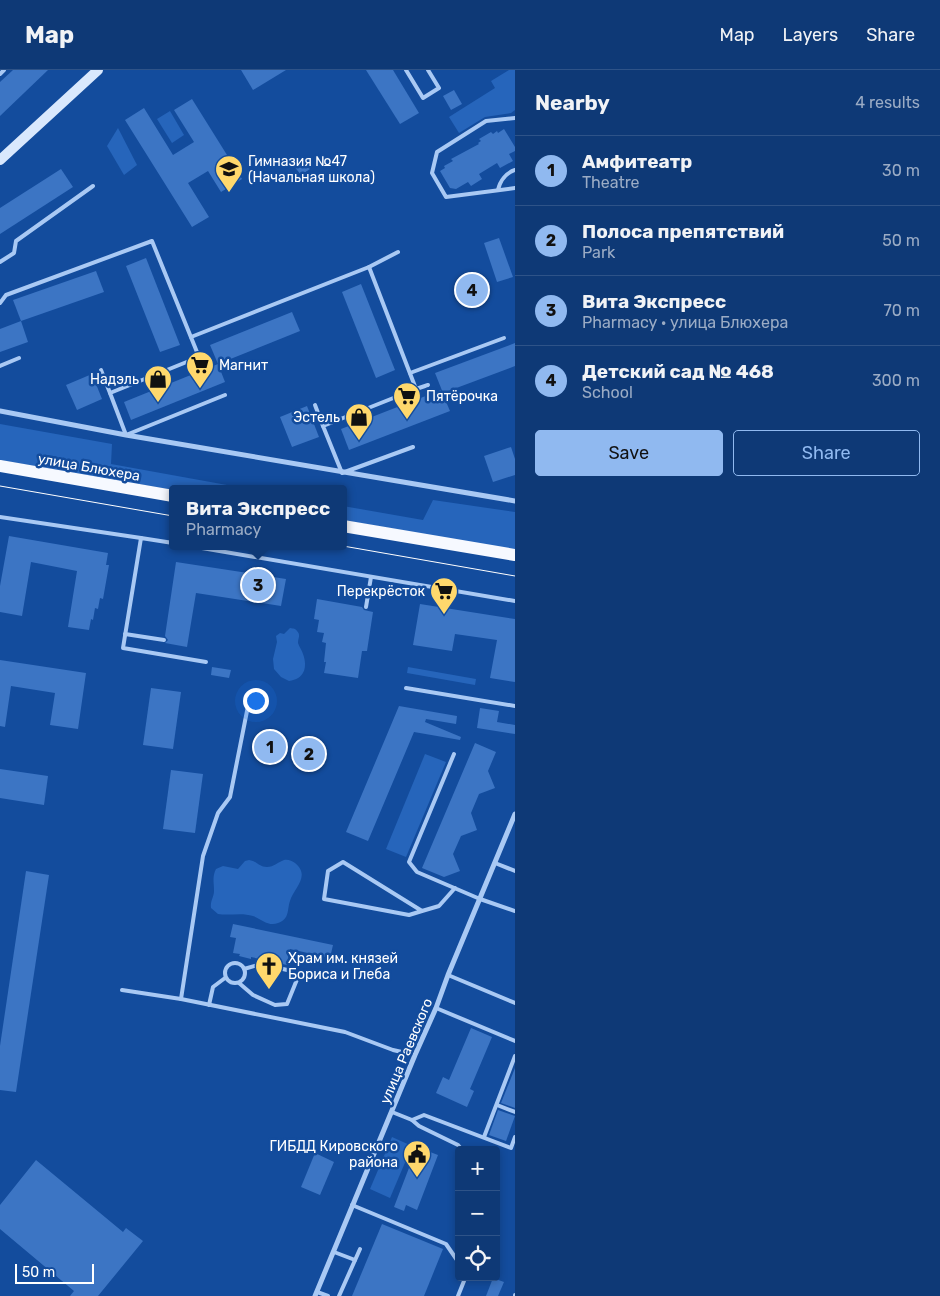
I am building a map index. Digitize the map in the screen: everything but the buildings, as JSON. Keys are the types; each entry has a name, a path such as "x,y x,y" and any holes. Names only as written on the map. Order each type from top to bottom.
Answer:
{"main road":[{"path":"0,160 98,70"},
{"name":"улица Блюхера","path":"0,466 169,495"},
{"path":"347,527 515,555"}],"street":[{"path":"0,411 126,436 515,501"},
{"name":"улица Раевского","path":"316,1294 515,814"}],"lane":[{"path":"0,74 4,70"},
{"path":"406,70 423,98 439,88 428,70"},
{"path":"515,118 486,121 437,152 432,174 446,197 515,188"},
{"path":"498,190 500,181 511,171 515,170"},
{"path":"0,262 14,254 16,241 92,186"},
{"path":"0,303 6,295 152,241 199,357 110,393"},
{"path":"192,337 369,267 398,252"},
{"path":"369,267 416,390"},
{"path":"410,373 504,338"},
{"path":"0,366 19,358"},
{"path":"101,370 126,436 225,395"},
{"path":"323,426 428,384"},
{"path":"315,405 342,473 412,447"},
{"path":"0,518 169,543"},
{"path":"141,538 123,648 206,662"},
{"path":"213,550 515,601"},
{"path":"366,608 371,577"},
{"path":"125,634 164,640"},
{"path":"406,688 515,706"},
{"path":"181,999 202,856 218,813 230,797 249,701"},
{"path":"454,754 409,862 417,872 480,899 485,899 515,911"},
{"path":"422,911 343,862 328,871 324,899 409,915 439,906 455,888"},
{"path":"495,863 515,872"},
{"path":"230,964 238,964 244,969 261,964 296,972 298,977 287,1004 275,1005 253,995 239,983 231,983 226,978 225,970 230,964"},
{"path":"239,983 244,977 244,969"},
{"path":"448,974 515,1003"},
{"path":"209,1005 213,987 226,978"},
{"path":"122,990 181,999 345,1032 393,1050 415,1055"},
{"path":"436,1008 515,1041"},
{"path":"484,1137 515,1056"},
{"path":"496,1105 515,1112"},
{"path":"392,1112 412,1120 418,1126 459,1146"},
{"path":"412,1120 424,1115 511,1148 515,1137"},
{"path":"352,1205 446,1244 455,1257"},
{"path":"339,1296 360,1249"},
{"path":"334,1252 355,1260"},
{"path":"458,1296 464,1281"},
{"path":"316,1294 328,1296"}],"shaded area":[{"path":"509,70 515,70 515,110 511,113 485,117 459,133 449,117 495,88 491,81"},
{"path":"170,111 184,135 172,143 157,119"},
{"path":"118,128 137,165 124,175 107,146"},
{"path":"0,424 112,444 111,464 227,485 169,485 169,489 0,460"},
{"path":"433,500 515,512 515,550 347,521 347,507 423,520"},
{"path":"290,628 296,629 299,634 298,643 303,653 305,668 298,678 289,681 281,677 274,669 273,659 277,642 276,636 280,633 284,634"},
{"path":"408,667 476,679 475,685 407,673"},
{"path":"425,754 446,762 406,857 386,849"},
{"path":"249,860 267,867 288,860 300,868 302,877 292,896 285,919 282,921 271,924 249,915 218,914 211,908 216,869 223,866 238,869 245,861"},
{"path":"392,1137 412,1146 390,1198 370,1189"}],"tram line":[{"path":"0,486 169,515"},
{"path":"347,547 515,576"}],"place":[{"name":"Гимназия №47 (Начальная школа)","path":"229,193"},
{"name":"Детский сад № 468","path":"472,290"},
{"name":"Магнит","path":"200,389"},
{"name":"Надэль","path":"158,403"},
{"name":"Пятёрочка","path":"407,420"},
{"name":"Эстель","path":"359,441"},
{"name":"Вита Экспресс","path":"258,585"},
{"name":"Перекрёсток","path":"444,615"},
{"name":"Амфитеатр","path":"270,747"},
{"name":"Полоса препятствий","path":"309,754"},
{"name":"Храм им. князей Бориса и Глеба","path":"269,990"},
{"name":"ГИБДД Кировского района","path":"417,1178"}]}
